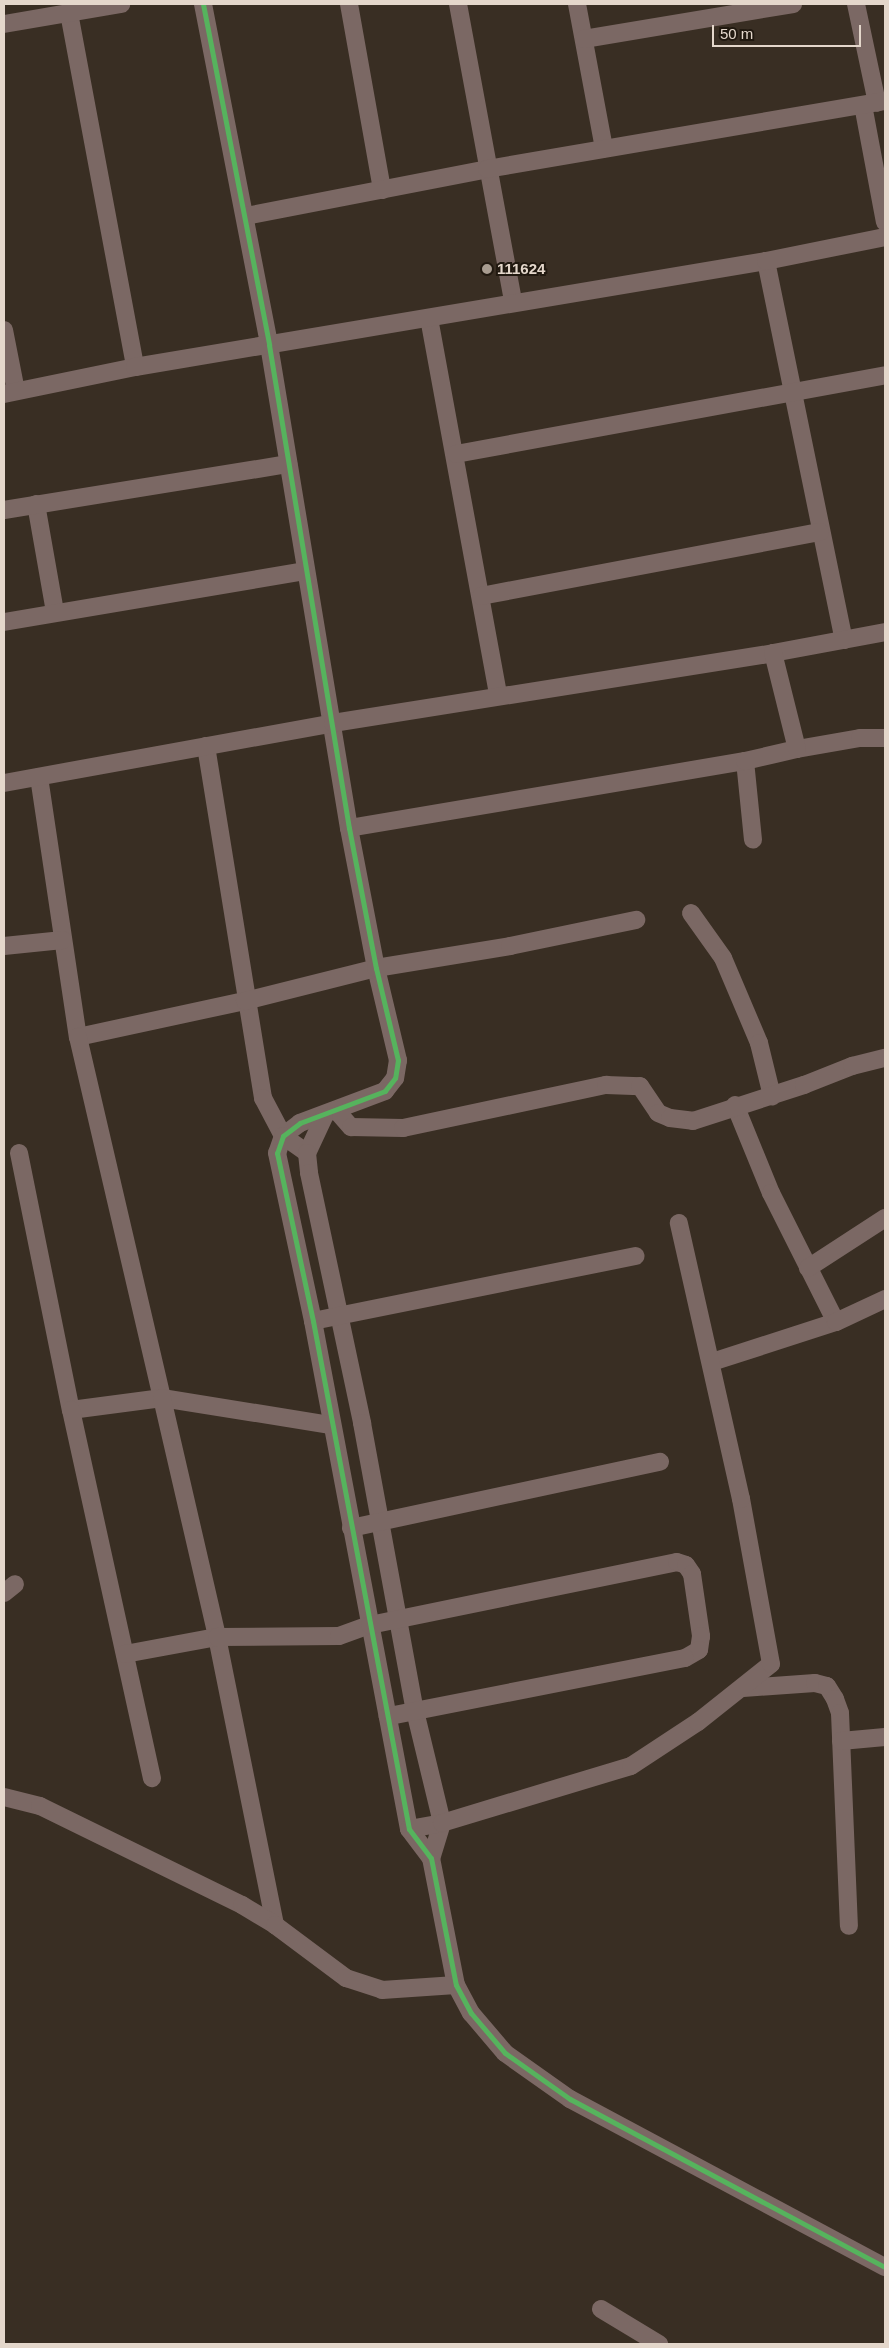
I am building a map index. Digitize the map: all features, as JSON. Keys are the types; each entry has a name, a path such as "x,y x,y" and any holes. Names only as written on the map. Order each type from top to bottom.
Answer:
{"street":[{"path":"4,24 121,4"},
{"path":"203,4 246,216 269,344 349,828 376,968 398,1060 396,1078 385,1092 300,1123 283,1136 277,1153 313,1321 409,1829 431,1858 456,1985 471,2013 505,2053 570,2099 885,2266"},
{"path":"348,4 382,190"},
{"path":"458,4 513,302"},
{"path":"577,4 604,148"},
{"path":"584,39 793,4"},
{"path":"856,4 875,103 885,222"},
{"path":"69,13 135,367"},
{"path":"246,216 487,169 875,103"},
{"path":"4,330 10,392 135,367 766,261 885,237"},
{"path":"766,261 820,532 844,640"},
{"path":"429,318 456,454 498,696"},
{"path":"456,454 885,375"},
{"path":"4,510 288,464"},
{"path":"36,504 55,612"},
{"path":"481,596 820,532"},
{"path":"4,622 306,570"},
{"path":"4,783 333,723 773,653 885,632"},
{"path":"773,653 797,749"},
{"path":"349,828 745,761 797,749 860,738 885,738"},
{"path":"206,746 245,1001 263,1098 283,1136 307,1153"},
{"path":"745,761 753,840"},
{"path":"39,777 78,1036 217,1637 275,1924"},
{"path":"691,913 724,958 759,1043 772,1096"},
{"path":"78,1036 245,1001 376,968 510,946 636,920"},
{"path":"4,946 63,940"},
{"path":"330,1113 351,1127 403,1128 606,1085 640,1086 658,1113 670,1118 693,1121 735,1105 772,1096 852,1066 885,1058"},
{"path":"735,1105 771,1193 836,1322"},
{"path":"330,1113 307,1153 399,1619 415,1711 442,1823 431,1858"},
{"path":"19,1153 71,1410 152,1778"},
{"path":"808,1268 885,1218"},
{"path":"409,1829 442,1823 631,1766 743,1688 771,1664 712,1362 679,1223"},
{"path":"313,1321 636,1256"},
{"path":"712,1362 836,1322 885,1299"},
{"path":"71,1410 162,1398 332,1425"},
{"path":"351,1528 660,1462"},
{"path":"125,1654 217,1637 340,1636 370,1625 677,1562 686,1565 692,1574 701,1636 699,1650 685,1658 388,1716"},
{"path":"743,1688 815,1683 828,1686 840,1713 849,1926"},
{"path":"841,1741 885,1737"},
{"path":"4,1796 40,1806 112,1840 275,1924 346,1978 382,1990 456,1985"},
{"path":"601,2309 659,2344"}],"cycle path":[{"path":"203,4 269,345 349,828 376,968 398,1060 395,1078 385,1091 300,1123 283,1136 277,1153 313,1321 409,1829 431,1858 456,1985 471,2013 505,2053 570,2099 885,2267"}],"place":[{"name":"111624","path":"487,269"}]}
